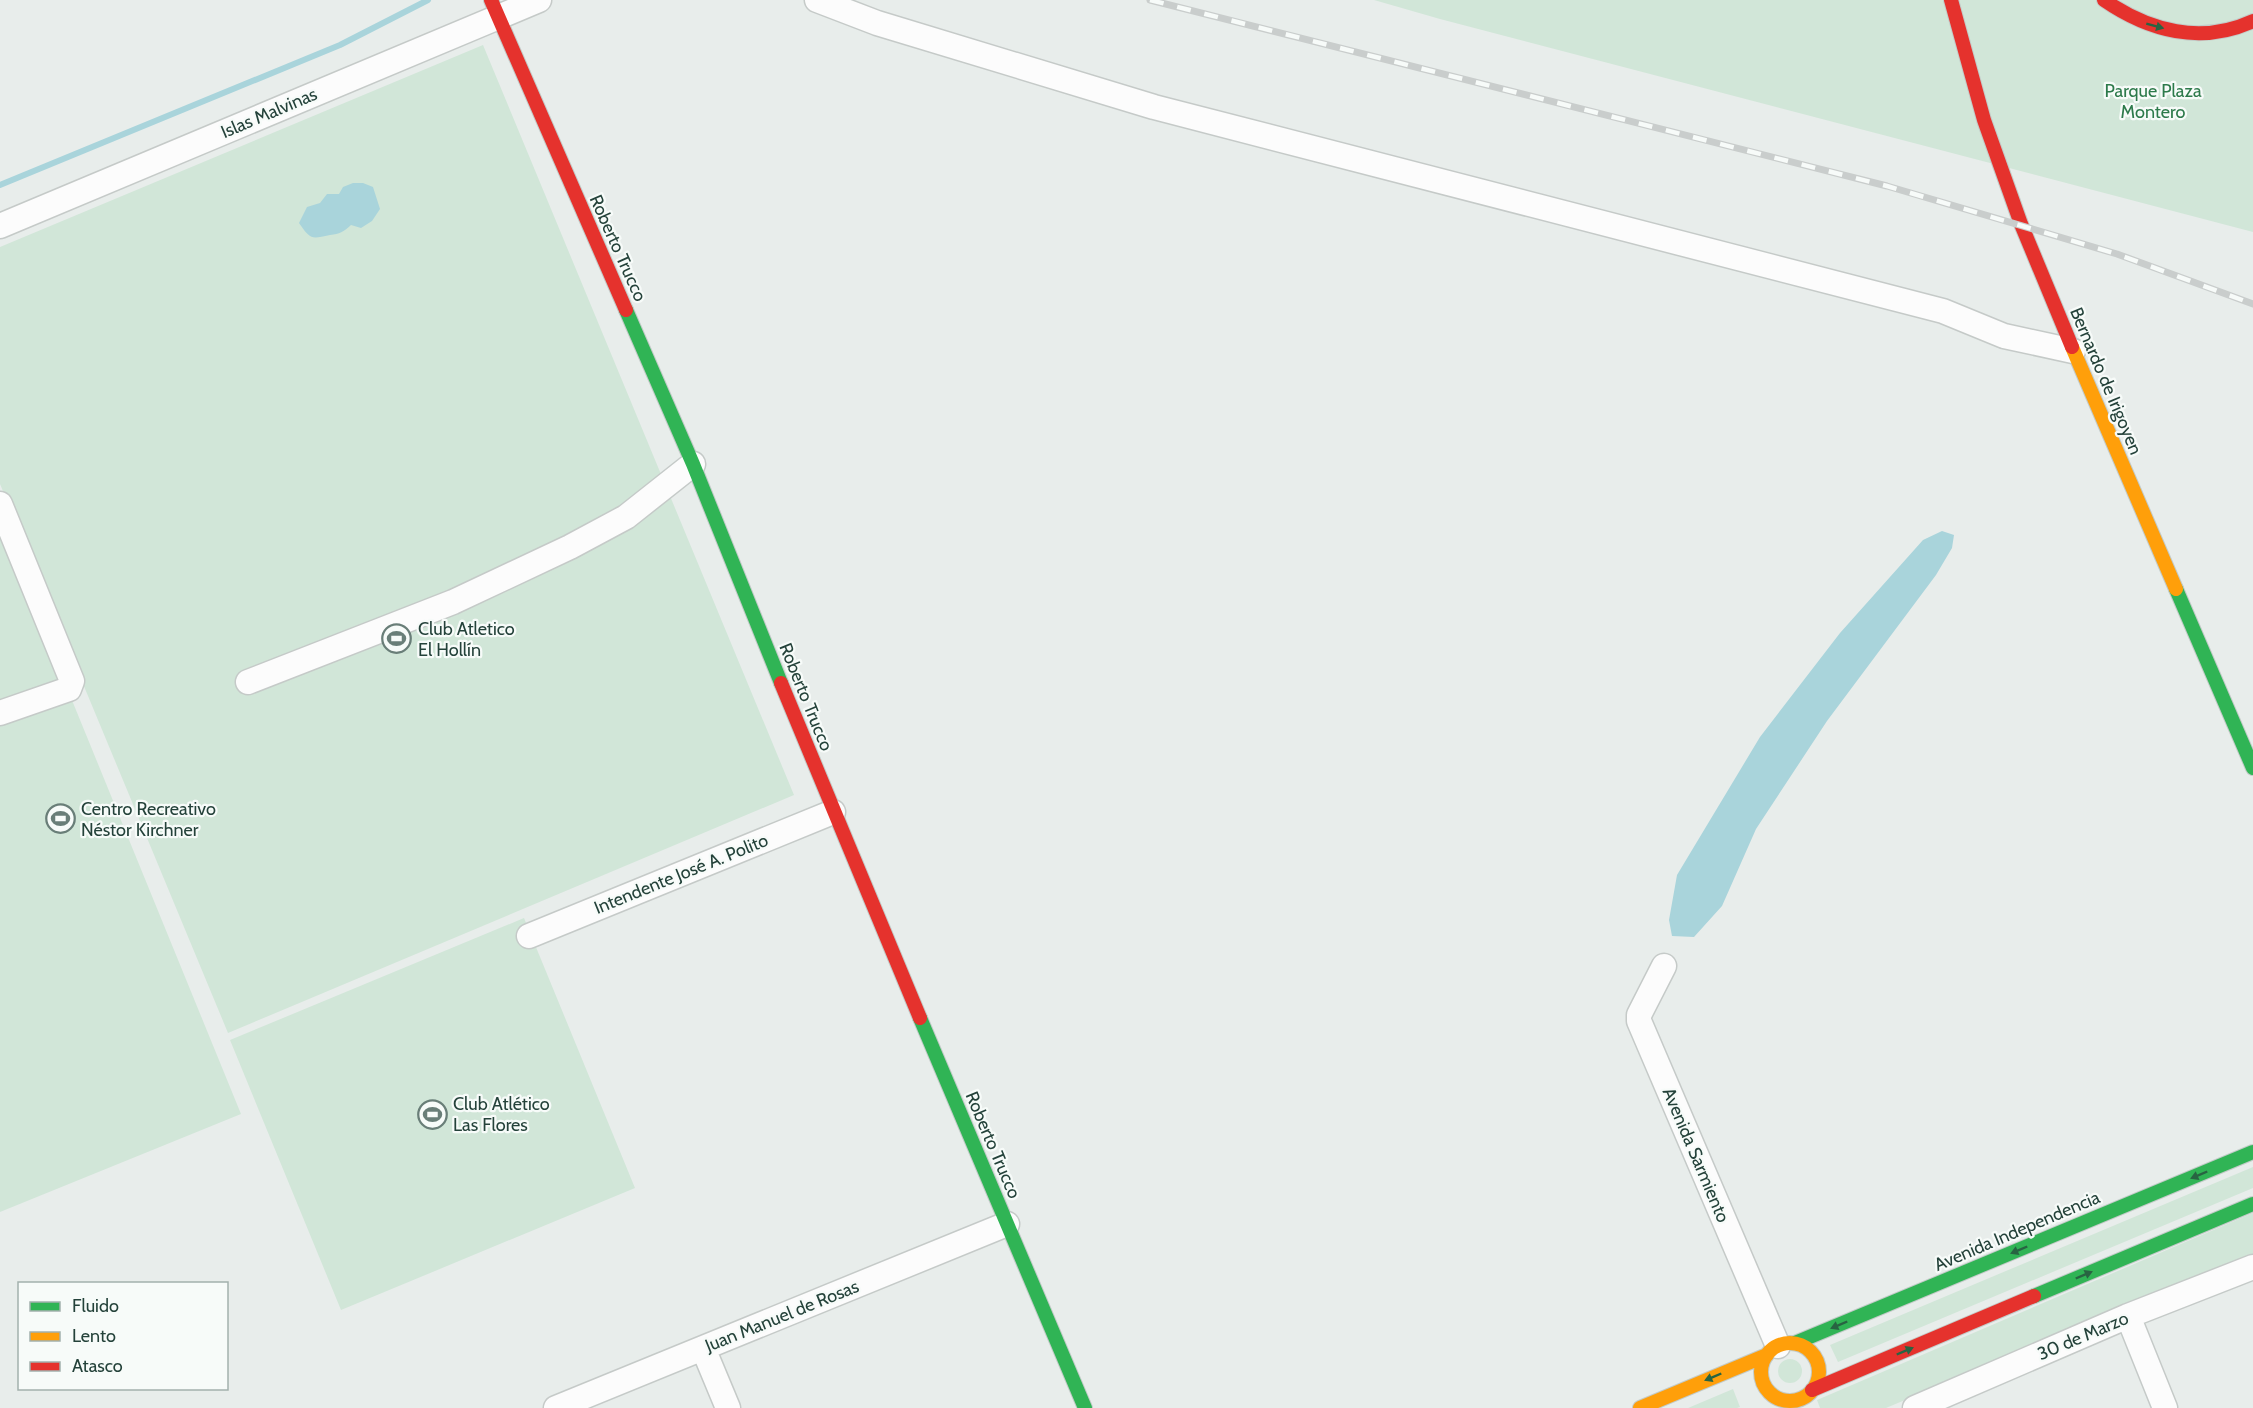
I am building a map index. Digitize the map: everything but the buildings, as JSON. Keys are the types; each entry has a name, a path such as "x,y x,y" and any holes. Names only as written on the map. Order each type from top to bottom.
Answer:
{"main road":[{"name":"Bernardo de Irigoyen","path":"1951,0 1987,130 2021,224 2073,351 2253,768"},
{"path":"2103,0 2142,22 2176,32 2204,34 2227,30 2253,21"},
{"name":"Roberto Trucco","path":"494,8 693,464 833,812 1084,1408"},
{"name":"Avenida Independencia","path":"1640,1408 2253,1152"},
{"path":"1770,1408 1801,1399 2253,1204"},
{"path":"1780,1348 1811,1352 1818,1365 1817,1382 1801,1399 1778,1398 1765,1386 1761,1370 1780,1348"}],"street":[{"name":"Islas Malvinas","path":"0,226 494,8 539,0"},
{"path":"817,0 877,23 1154,107 1943,311 2004,336 2073,351"},
{"path":"248,682 453,602 570,547 626,517 693,464"},
{"path":"0,504 72,681 69,689 0,713"},
{"name":"Intendente José A. Polito","path":"529,936 833,812"},
{"name":"Avenida Sarmiento","path":"1664,966 1639,1015 1639,1021 1780,1348"},
{"name":"Juan Manuel de Rosas","path":"556,1408 1007,1224"},
{"name":"30 de Marzo","path":"1915,1408 2128,1316 2253,1268"},
{"path":"2128,1316 2165,1408"},
{"path":"703,1348 728,1408"}],"green space":[{"name":"Parque Plaza Montero","path":"1374,0 2253,0 2253,232 1440,19"},
{"name":"Club Atletico El Hollín","path":"483,45 794,795 228,1033 0,484 0,247"},
{"name":"Centro Recreativo Néstor Kirchner","path":"0,524 241,1114 0,1212"},
{"name":"Club Atlético Las Flores","path":"524,918 635,1188 341,1310 230,1040"},
{"path":"2253,1167 2253,1188 1838,1362 1830,1345"},
{"path":"2253,1213 2253,1254 1886,1408 1820,1408 1817,1400"},
{"path":"1790,1359 1795,1360 1801,1366 1801,1376 1795,1382 1790,1383 1785,1382 1779,1376 1778,1371 1779,1366 1785,1360"},
{"path":"1733,1389 1740,1407 1688,1408"}],"water":[{"path":"353,183 363,183 373,187 380,209 372,221 361,228 351,225 336,234 312,237 306,233 299,223 307,207 320,203 327,194 339,194 343,187"},
{"path":"1942,531 1954,535 1952,548 1936,575 1827,721 1756,829 1722,906 1694,937 1672,936 1669,920 1677,875 1760,737 1840,633 1923,540"}],"waterway":[{"path":"0,185 340,45 428,0"}],"railway":[{"path":"1150,0 1887,186 2117,254 2253,304"}],"traffic: fast":[{"path":"626,310 693,464 781,683"},
{"path":"2176,589 2253,768"},
{"path":"920,1018 1085,1408"},
{"path":"1795,1343 2253,1152"},
{"path":"2034,1296 2253,1204"}],"traffic: slow":[{"path":"2072,347 2176,589"},
{"path":"1790,1343 1806,1348 1814,1356 1819,1372 1814,1388 1806,1396 1790,1401 1774,1396 1766,1388 1761,1372 1766,1356 1774,1348 1790,1343"},
{"path":"1640,1408 1767,1355"}],"traffic: jam":[{"path":"491,0 626,310"},
{"path":"1951,0 1984,120 2021,224 2072,347"},
{"path":"2104,0 2139,20 2176,31 2214,32 2253,21"},
{"path":"781,683 920,1018"},
{"path":"1812,1390 2034,1296"}],"place":[{"name":"Club Atletico El Hollín","path":"397,639"},
{"name":"Centro Recreativo Néstor Kirchner","path":"60,819"},
{"name":"Club Atlético Las Flores","path":"432,1114"}]}
